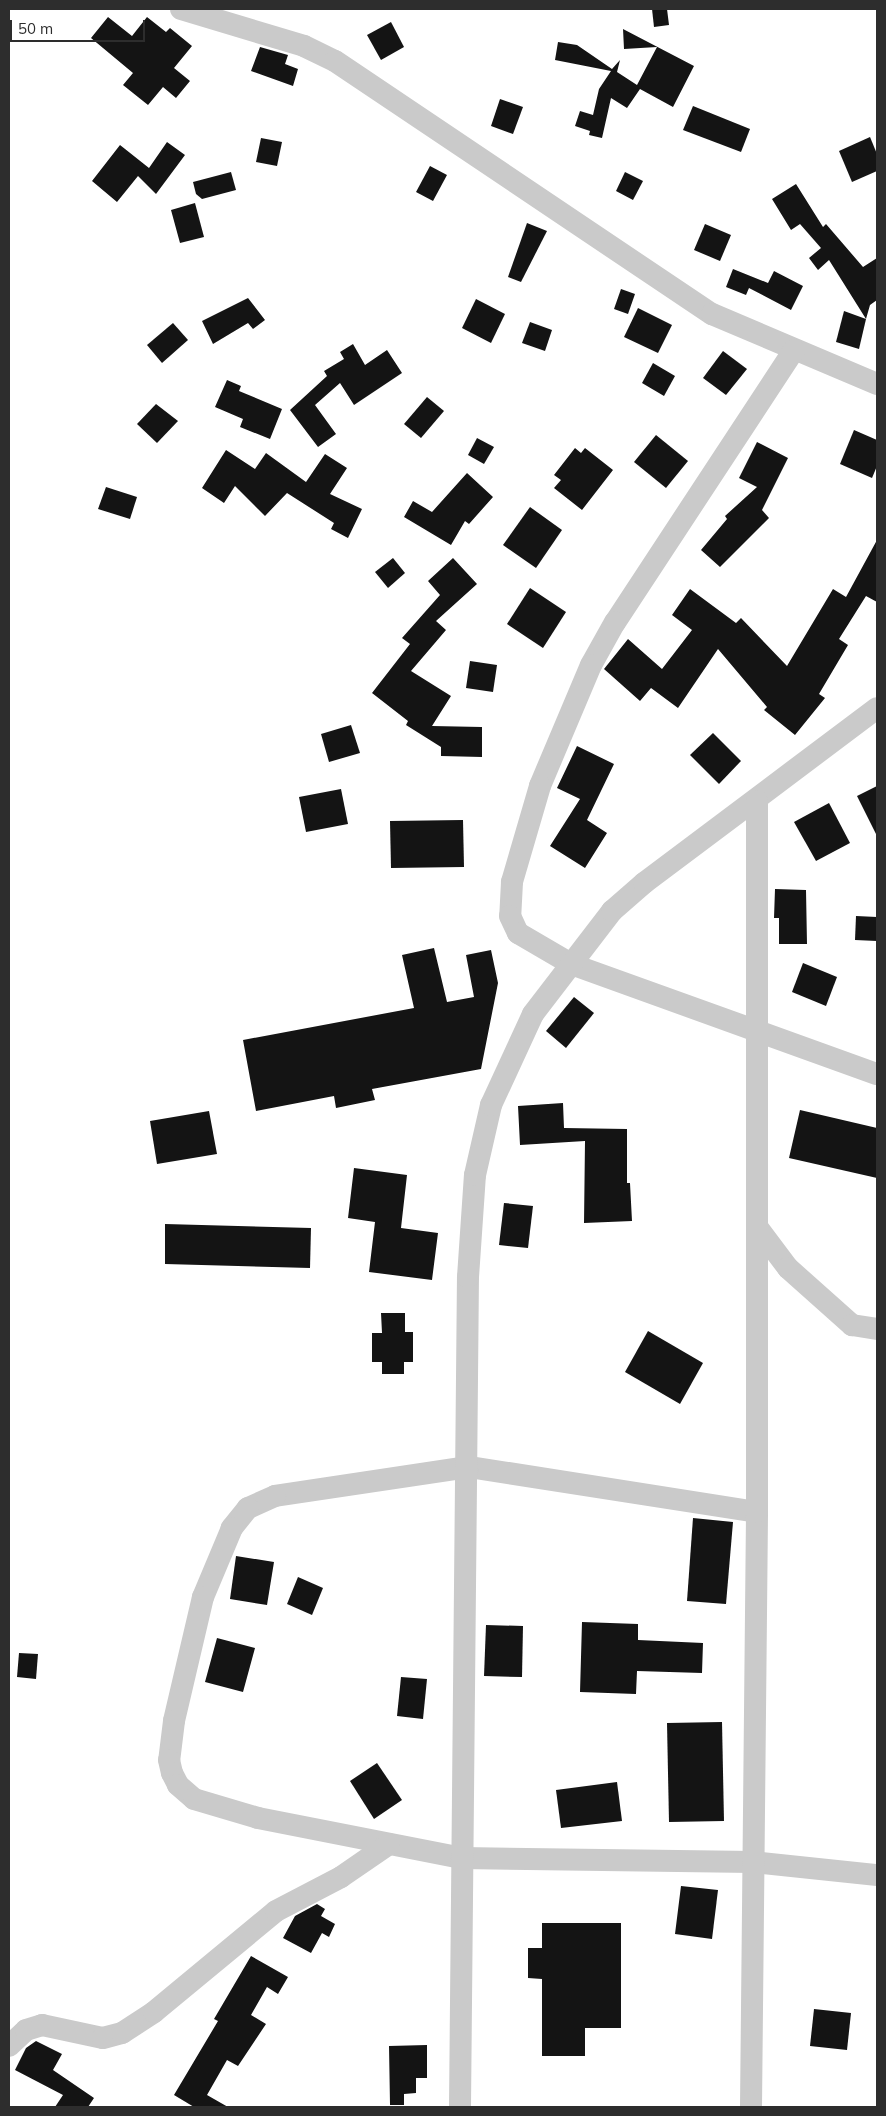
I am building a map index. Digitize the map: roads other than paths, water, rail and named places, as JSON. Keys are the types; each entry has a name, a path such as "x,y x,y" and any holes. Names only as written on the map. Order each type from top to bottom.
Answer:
{"street":[{"path":"181,9 304,46 335,61 712,314 877,384"},
{"path":"794,350 614,622 591,665 540,786 512,882 510,916 518,933 571,964 877,1074"},
{"path":"460,2107 461,1858 468,1467 468,1277 475,1175 491,1105 533,1014 612,911 644,883 757,801 877,708"},
{"path":"751,2107 758,1512 759,1032 757,801"},
{"path":"758,1228 788,1268 852,1325 877,1329"},
{"path":"758,1512 468,1467 275,1496 248,1508 232,1528 203,1597 174,1722 169,1760 172,1773 178,1785 194,1799 258,1818 461,1858 753,1862 877,1875"},
{"path":"9,2046 26,2030 42,2025 103,2038 122,2033 154,2012 276,1911 342,1877 389,1844"}]}
